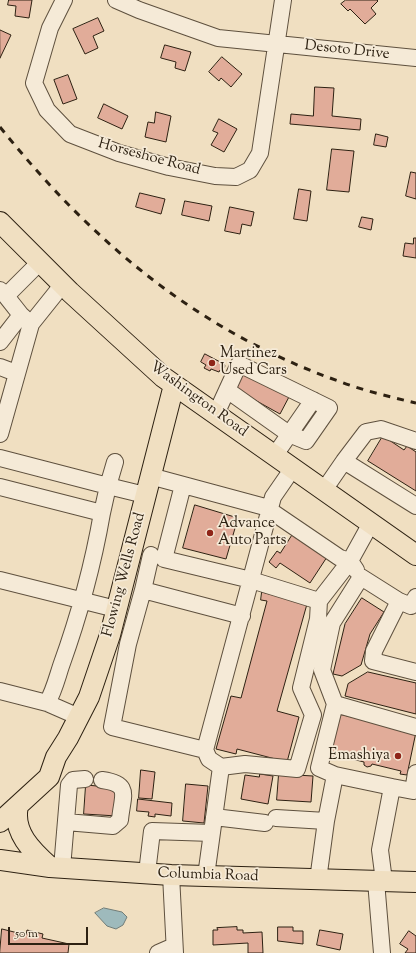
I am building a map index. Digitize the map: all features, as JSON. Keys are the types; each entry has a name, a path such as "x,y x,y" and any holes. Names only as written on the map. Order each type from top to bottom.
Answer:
{"main road":[{"name":"Washington Road","path":"0,222 63,284 174,385 416,555"},
{"name":"Flowing Wells Road","path":"0,822 9,806 49,777 56,757 68,738 89,697 116,609 174,385"},
{"path":"9,806 16,814 18,828 35,854 56,868"},
{"name":"Columbia Road","path":"0,860 56,868 170,875 416,882"}],"street":[{"name":"Horseshoe Road","path":"64,0 50,28 34,83 47,110 70,134 119,153 169,167 215,176 236,177 250,170 260,153 277,44 282,0"},
{"name":"Desoto Drive","path":"116,0 139,10 218,38 416,58"},
{"path":"26,320 3,293 40,262"},
{"path":"0,342 26,320 63,284"},
{"path":"0,434 16,373 26,320"},
{"path":"216,414 227,390 239,364 329,408 306,441 290,434 227,390"},
{"path":"0,367 16,373"},
{"path":"324,490 366,432 381,429 416,441"},
{"path":"275,455 290,434"},
{"path":"0,458 108,486 183,485 265,507 340,558 350,561 361,577 410,603 374,651 373,661 416,672"},
{"path":"344,461 416,506"},
{"path":"47,703 53,693 82,600 96,547 108,486 115,462"},
{"path":"293,468 273,497 205,750 209,759 221,767 245,764 297,769 313,715 301,688 318,619 319,601 350,561 371,523"},
{"path":"183,485 157,557 143,590 126,651 112,727 205,750"},
{"path":"0,487 102,513"},
{"path":"131,550 251,580 319,601"},
{"path":"361,577 332,623 322,670 335,704 319,768 335,775 413,792 416,773"},
{"path":"0,580 116,609"},
{"path":"143,590 242,616"},
{"path":"0,691 47,703 78,718"},
{"path":"335,704 416,727"},
{"path":"206,876 221,767"},
{"path":"318,880 326,821 335,775"},
{"path":"56,868 66,822 69,785 73,780 85,779"},
{"path":"66,822 113,826 117,824 120,820 123,790 121,785 116,782 102,780"},
{"path":"382,953 380,850 392,787"},
{"path":"214,817 326,821"},
{"path":"147,873 152,831 212,833"},
{"path":"158,953 174,949 170,875"}],"water":[{"path":"104,908 122,912 127,917 123,925 116,929 107,926 95,913"}],"building":[{"path":"9,0 32,0 29,18 15,16 16,6 8,5"},
{"path":"346,0 377,0 378,1 371,8 376,14 365,24 350,9 348,11 341,4"},
{"path":"98,18 104,31 93,36 98,48 85,54 73,29"},
{"path":"0,30 11,35 0,58"},
{"path":"165,45 191,52 185,71 175,68 176,62 161,58"},
{"path":"222,57 242,74 231,87 221,78 219,81 209,72"},
{"path":"68,75 77,99 63,104 54,80"},
{"path":"315,87 334,88 332,116 361,119 360,130 290,124 291,114 313,116"},
{"path":"104,104 128,116 122,129 98,118"},
{"path":"156,112 171,116 166,142 145,137 148,122 154,123"},
{"path":"219,119 237,129 224,152 211,145 218,133 213,131"},
{"path":"376,134 388,137 386,147 374,145"},
{"path":"332,149 354,151 349,192 327,190"},
{"path":"411,172 416,173 416,199 406,196"},
{"path":"299,189 311,191 307,221 294,219"},
{"path":"140,193 165,199 161,214 136,207"},
{"path":"185,201 212,206 209,221 182,215"},
{"path":"230,207 254,212 251,226 242,224 240,234 225,231"},
{"path":"362,217 373,219 371,230 359,227"},
{"path":"414,238 416,238 416,258 403,256 405,243 413,244"},
{"name":"Martinez Used Cars","path":"205,354 224,364 225,366 222,371 220,370 219,372 211,369 210,371 204,368 206,365 201,362"},
{"path":"243,374 290,395 280,414 235,389"},
{"path":"383,436 404,450 407,446 416,452 416,491 368,461"},
{"name":"Advance Auto Parts","path":"195,505 238,518 226,559 183,548"},
{"path":"293,534 327,557 310,583 280,563 276,568 269,562 277,551 280,553"},
{"path":"262,592 307,604 277,711 299,717 287,762 237,749 236,754 216,749 231,696 241,698 267,601 261,600"},
{"path":"362,598 384,612 370,634 361,665 342,676 333,674 345,624"},
{"path":"368,672 416,683 416,714 345,696 348,684"},
{"path":"339,714 416,732 407,775 400,774 401,771 372,764 371,766 367,767 364,765 364,762 336,755 335,758 329,756"},
{"path":"141,770 155,772 152,799 139,798"},
{"path":"260,774 273,776 268,804 241,799 245,775 259,777"},
{"path":"279,774 313,776 311,802 277,800"},
{"path":"186,784 208,786 204,823 183,821"},
{"path":"86,785 119,788 117,816 84,814"},
{"path":"138,799 172,803 171,816 155,814 155,817 148,816 149,812 137,811"},
{"path":"237,927 237,930 243,930 243,933 262,932 263,953 248,953 248,943 213,945 213,930 218,930 217,928"},
{"path":"278,927 293,927 293,931 303,931 303,944 278,941"},
{"path":"2,929 26,935 27,930 43,934 42,938 69,944 68,953 0,953"},
{"path":"320,930 343,934 340,950 317,945"},
{"path":"409,931 416,936 416,953 405,953 408,949 400,944"}],"railway":[{"path":"0,127 73,209 111,245 152,279 195,310 241,337 289,361 350,385 378,394 416,403"}],"place":[{"name":"Martinez Used Cars","path":"212,363"},
{"name":"Advance Auto Parts","path":"210,533"},
{"name":"Emashiya","path":"398,756"}]}
